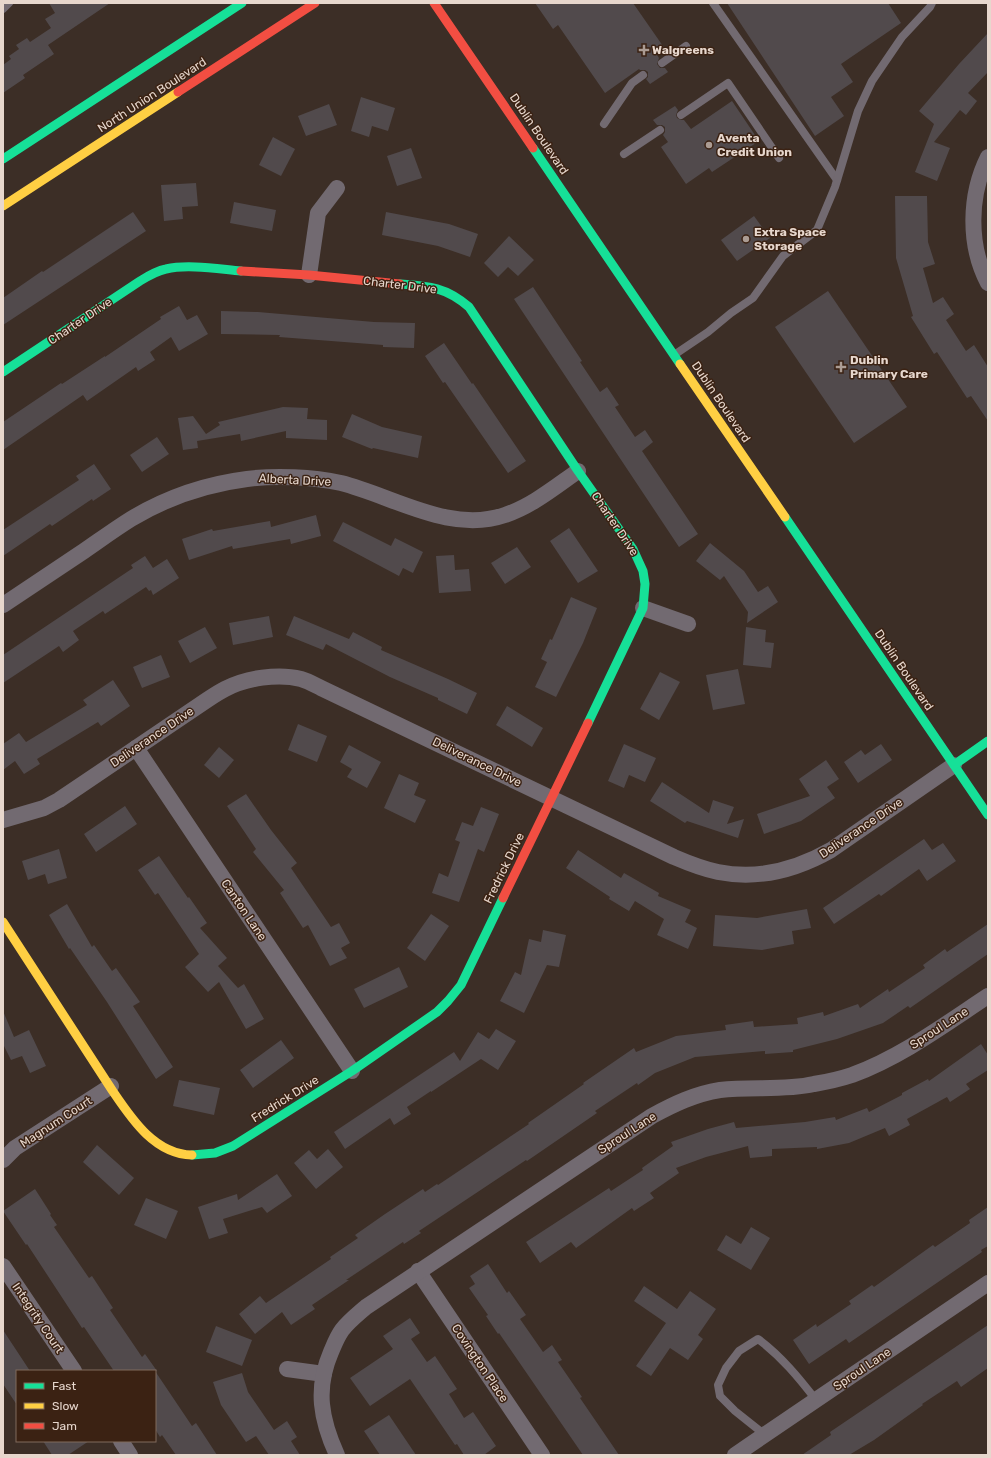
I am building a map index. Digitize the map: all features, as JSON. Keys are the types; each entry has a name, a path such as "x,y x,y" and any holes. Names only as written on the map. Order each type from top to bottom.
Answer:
{"street":[{"path":"3,159 242,3"},
{"name":"North Union Boulevard","path":"3,206 315,3"},
{"name":"Dublin Boulevard","path":"434,3 988,815"},
{"path":"988,158 981,170 975,197 974,225 978,254 988,283"},
{"path":"309,275 318,213 337,188"},
{"name":"Charter Drive","path":"3,372 140,281 167,268 183,267 309,275 424,286 441,289 456,295 468,307 578,471 633,549 641,563 645,576 646,591 643,608 552,798"},
{"name":"Alberta Drive","path":"3,605 132,518 181,495 221,483 268,477 322,480 363,490 448,518 470,520 488,519 519,509 536,500 578,471"},
{"path":"643,608 688,624"},
{"name":"Deliverance Drive","path":"3,820 44,808 59,800 226,688 243,682 262,678 282,677 301,679 674,857 698,867 718,872 757,875 775,872 812,861 831,850 954,764"},
{"path":"954,764 988,741"},
{"name":"Canton Lane","path":"136,748 352,1071"},
{"name":"Fredrick Drive","path":"3,922 138,1125 149,1137 176,1153 188,1156 203,1156 233,1146 352,1071 433,1015 454,997 552,798"},
{"name":"Sproul Lane","path":"338,1455 325,1424 321,1391 324,1374 327,1361 341,1331 366,1307 418,1271 666,1108 690,1098 721,1090 794,1088 851,1075 915,1044 988,996"},
{"name":"Magnum Court","path":"3,1160 15,1148 111,1086"},
{"name":"Integrity Court","path":"3,1266 73,1370"},
{"name":"Covington Place","path":"418,1271 542,1455"},
{"name":"Sproul Lane","path":"735,1455 988,1283"},
{"path":"287,1369 324,1374"}],"lane":[{"path":"3,9 9,3"},
{"path":"713,3 837,180"},
{"path":"674,355 708,332 731,313 753,298 783,256 817,230 837,180 858,111 872,81 902,37 930,8 932,3"},
{"path":"662,63 686,46"},
{"path":"604,124 632,83 643,75"},
{"path":"681,115 728,83 779,158"},
{"path":"624,154 660,130"},
{"path":"765,1435 735,1411 720,1396 718,1385 726,1368 739,1352 748,1344 758,1339 774,1351 816,1400"}],"building":[{"path":"49,3 110,3 48,45 54,54 23,75 25,78 3,93 3,65 11,59 9,56 19,49 16,45 27,38 30,42 51,28 45,19 55,13"},
{"name":"Walgreens","path":"535,3 633,3 665,49 657,55 659,58 657,64 660,68 665,68 668,72 650,84 646,79 648,77 648,72 639,69 605,93 558,25 553,29"},
{"path":"727,3 888,3 901,23 841,64 853,82 831,97 844,116 815,136"},
{"path":"988,33 988,72 968,93 977,101 966,115 960,110 934,142 950,148 937,181 915,172 934,124 919,111"},
{"path":"361,97 395,108 388,131 372,126 369,137 351,131"},
{"name":"Aventa Credit Union","path":"732,101 759,141 712,172 709,168 686,184 661,147 668,142 663,135 665,132 665,127 662,125 657,125 653,120 675,106 678,110 676,115 677,118 684,120 691,129"},
{"path":"329,104 337,125 306,136 298,116"},
{"path":"273,137 295,149 281,176 259,165"},
{"path":"411,148 422,178 397,186 387,156"},
{"path":"196,183 198,206 182,207 183,219 164,221 161,185"},
{"path":"895,196 927,196 928,242 935,264 923,268 933,303 943,297 954,314 946,320 966,351 974,345 988,367 988,421 971,396 967,398 937,352 934,354 911,317 913,316 896,258"},
{"path":"234,202 276,210 272,231 230,223"},
{"path":"133,212 146,231 3,325 3,298"},
{"path":"386,212 449,224 478,234 470,257 438,246 382,235"},
{"name":"Extra Space Storage","path":"754,216 770,238 737,261 721,240"},
{"path":"509,236 534,260 518,276 508,267 498,277 484,263"},
{"path":"533,287 582,361 580,362 600,392 607,387 619,405 615,407 635,437 645,430 653,442 642,451 698,534 679,547 514,299"},
{"name":"Dublin Primary Care","path":"828,291 907,407 854,443 775,327"},
{"path":"179,306 187,320 197,315 208,334 179,351 171,337 150,352 155,360 138,371 136,367 87,401 83,395 3,450 3,422 61,383 62,384 105,357 161,319 160,317"},
{"path":"221,311 258,312 374,322 415,323 414,348 383,347 383,345 279,337 280,335 221,334"},
{"path":"444,343 526,461 508,473 445,382 443,383 425,356"},
{"path":"283,407 308,408 307,419 327,420 327,440 286,438 286,431 241,441 240,434 197,441 198,448 183,450 178,418 193,416 206,434 220,425 218,422"},
{"path":"352,414 382,427 422,436 418,458 372,449 342,437"},
{"path":"157,437 169,454 142,472 130,455"},
{"path":"94,464 111,489 93,501 92,499 52,526 50,524 3,556 3,530 79,480 76,476"},
{"path":"316,515 321,536 291,544 290,539 233,549 232,546 189,560 182,539 212,529 213,531 270,521 271,527"},
{"path":"343,522 391,546 395,538 423,552 413,573 403,568 399,576 333,541"},
{"path":"569,528 598,571 578,583 550,541"},
{"path":"710,543 744,571 758,592 768,586 778,602 747,623 748,612 724,576 720,580 696,561"},
{"path":"517,547 531,567 505,584 491,563"},
{"path":"454,555 455,570 469,569 471,591 439,593 436,556"},
{"path":"145,556 153,568 167,559 179,578 153,595 151,590 149,591 146,587 105,614 103,611 73,631 79,640 63,652 59,646 3,683 3,655 133,568 131,565"},
{"path":"571,597 597,608 583,643 556,697 535,687 547,662 541,659 550,639 552,640"},
{"path":"269,616 273,637 233,645 229,623"},
{"path":"294,616 349,639 353,632 382,647 381,650 477,693 467,714 438,700 438,698 390,677 326,644 323,650 286,635"},
{"path":"205,627 217,648 190,663 178,641"},
{"path":"746,627 766,630 765,642 774,643 771,668 743,665"},
{"path":"161,655 170,677 142,688 133,667"},
{"path":"738,669 745,704 713,710 706,675"},
{"path":"660,672 680,682 659,720 640,709"},
{"path":"113,680 130,706 101,726 98,722 37,759 40,764 24,774 15,761 3,770 3,744 19,733 26,742 87,705 83,700"},
{"path":"507,706 543,728 532,747 496,725"},
{"path":"298,724 327,736 317,762 288,750"},
{"path":"624,744 656,758 645,782 629,775 624,788 608,781"},
{"path":"881,744 892,760 858,783 844,762 861,750 865,755"},
{"path":"349,745 381,762 367,788 347,777 352,769 340,762"},
{"path":"219,747 234,760 219,778 204,765"},
{"path":"826,760 839,779 827,787 835,798 801,821 764,834 757,814 810,796 799,779"},
{"path":"399,774 419,783 414,795 426,800 415,823 384,808"},
{"path":"662,782 709,813 713,800 734,807 727,824 744,819 738,838 687,821 685,823 650,801"},
{"path":"246,794 271,830 297,863 291,868 331,927 339,923 350,943 341,948 347,958 330,966 308,925 303,928 280,893 284,890 253,852 256,849 227,806"},
{"path":"125,806 137,824 96,852 84,834"},
{"path":"481,807 499,814 484,852 478,849 459,902 432,893 439,873 448,877 460,842 455,840 462,822 473,826"},
{"path":"924,839 932,850 943,843 956,861 927,881 919,869 881,896 879,894 834,924 823,908"},
{"path":"59,849 67,878 48,884 45,874 28,880 22,861"},
{"path":"578,850 621,878 624,873 659,893 658,896 691,910 685,922 697,928 688,949 657,935 664,919 635,901 629,911 609,899 610,897 566,868"},
{"path":"159,856 207,923 200,928 227,958 218,966 238,988 244,984 264,1019 246,1029 219,982 208,992 185,967 199,954 158,893 155,895 138,870"},
{"path":"67,904 92,947 94,945 112,971 116,968 140,1002 133,1006 173,1067 156,1079 107,1002 70,948 69,949 49,915"},
{"path":"807,909 811,928 792,931 794,944 762,950 713,946 715,915 757,918"},
{"path":"431,914 449,926 425,961 407,948"},
{"path":"988,924 988,954 910,1008 908,1006 883,1023 837,1039 793,1050 793,1052 765,1054 765,1051 695,1057 655,1073 595,1111 597,1113 527,1161 526,1160 419,1231 421,1233 404,1244 403,1242 346,1280 349,1280 312,1305 315,1309 291,1325 282,1312 255,1334 239,1314 260,1296 266,1303 331,1259 330,1257 358,1238 355,1235 385,1214 423,1189 425,1192 437,1184 438,1185 529,1124 528,1123 584,1084 583,1083 634,1048 636,1052 676,1036 726,1030 725,1025 753,1021 754,1027 798,1024 797,1018 823,1012 824,1016 858,1004 860,1008 888,989 889,992 925,968 923,965 945,949 947,952"},
{"path":"543,930 566,935 559,967 547,965 524,1013 500,1001 515,972 521,975 529,939 541,942"},
{"path":"399,967 408,987 364,1008 354,989"},
{"path":"3,1011 14,1037 29,1030 46,1066 30,1073 22,1056 11,1060 3,1044"},
{"path":"496,1029 516,1041 498,1070 481,1059 407,1107 411,1114 394,1125 390,1118 345,1149 334,1132 454,1052 460,1061 478,1032 489,1039"},
{"path":"281,1040 294,1058 253,1088 240,1070"},
{"path":"981,1044 988,1055 988,1070 966,1084 970,1089 950,1102 947,1097 907,1119 910,1125 889,1136 885,1128 849,1143 817,1149 817,1147 772,1149 772,1156 750,1158 748,1146 706,1157 676,1168 679,1173 650,1193 654,1198 634,1211 632,1208 576,1248 571,1242 540,1263 526,1242 609,1188 611,1191 643,1170 642,1168 673,1146 671,1142 734,1122 736,1128 805,1122 835,1117 836,1120 867,1108 869,1112 902,1095 902,1093 928,1079 929,1081"},
{"path":"179,1080 220,1088 214,1115 173,1106"},
{"path":"97,1145 134,1178 119,1195 83,1162"},
{"path":"328,1149 343,1167 316,1189 294,1163 309,1150 317,1159"},
{"path":"277,1174 292,1196 267,1213 262,1207 223,1219 228,1233 209,1239 198,1207 237,1194 238,1200"},
{"path":"35,1189 57,1225 54,1227 89,1278 92,1276 113,1308 110,1310 142,1357 145,1354 157,1371 113,1370 84,1327 82,1328 27,1244 26,1245 3,1211"},
{"path":"146,1198 178,1211 166,1239 134,1225"},
{"path":"988,1207 988,1246 981,1250 982,1252 849,1343 846,1339 809,1364 793,1340 816,1324 817,1327 851,1304 849,1301 872,1285 874,1287 933,1245 935,1247 970,1223 969,1220"},
{"path":"751,1227 770,1238 751,1270 717,1250 726,1235 741,1244"},
{"path":"488,1264 507,1293 509,1291 526,1315 520,1319 543,1352 552,1345 562,1360 558,1362 582,1397 580,1398 619,1455 583,1455 499,1333 498,1334 486,1316 488,1315 469,1288 475,1284 470,1276"},
{"path":"644,1286 677,1309 690,1291 716,1309 698,1335 703,1339 688,1360 670,1348 651,1376 636,1366 666,1323 634,1301"},
{"path":"410,1318 420,1333 411,1339 427,1362 435,1356 457,1389 449,1394 464,1418 473,1412 496,1446 484,1455 464,1455 457,1444 455,1445 410,1379 370,1406 350,1378 393,1349 383,1336"},
{"path":"988,1325 988,1368 961,1387 957,1381 922,1404 923,1405 874,1440 849,1455 802,1455 831,1435 830,1432"},
{"path":"216,1326 252,1340 242,1366 206,1352"},
{"path":"3,1330 29,1370 16,1370 16,1404 3,1384"},
{"path":"156,1372 192,1426 196,1423 217,1455 176,1455 162,1435 160,1437 156,1431"},
{"path":"242,1373 248,1392 274,1430 287,1421 297,1437 291,1441 300,1455 269,1455 256,1436 246,1442 221,1405 213,1382"},
{"path":"389,1415 416,1455 380,1455 364,1431"},
{"path":"44,1442 88,1442 68,1455 52,1455"}],"traffic: fast":[{"path":"3,159 242,3"},
{"path":"533,148 680,364"},
{"path":"3,372 155,272 184,267 203,267 241,271"},
{"path":"400,284 429,287 445,291 461,300 469,307 578,471 633,549 643,571 645,584 643,608 588,723"},
{"path":"785,517 988,815"},
{"path":"954,765 988,741"},
{"path":"192,1155 215,1153 233,1146 352,1071 437,1012 461,985 503,898"}],"traffic: slow":[{"path":"3,206 178,92"},
{"path":"680,364 785,517"},
{"path":"3,922 127,1112 145,1133 155,1141 178,1153 192,1155"}],"traffic: jam":[{"path":"178,92 315,3"},
{"path":"434,3 533,148"},
{"path":"241,271 309,275 400,284"},
{"path":"503,898 588,723"}],"place":[{"name":"Walgreens","path":"644,50"},
{"name":"Aventa Credit Union","path":"709,145"},
{"name":"Extra Space Storage","path":"746,239"},
{"name":"Dublin Primary Care","path":"841,367"}]}
